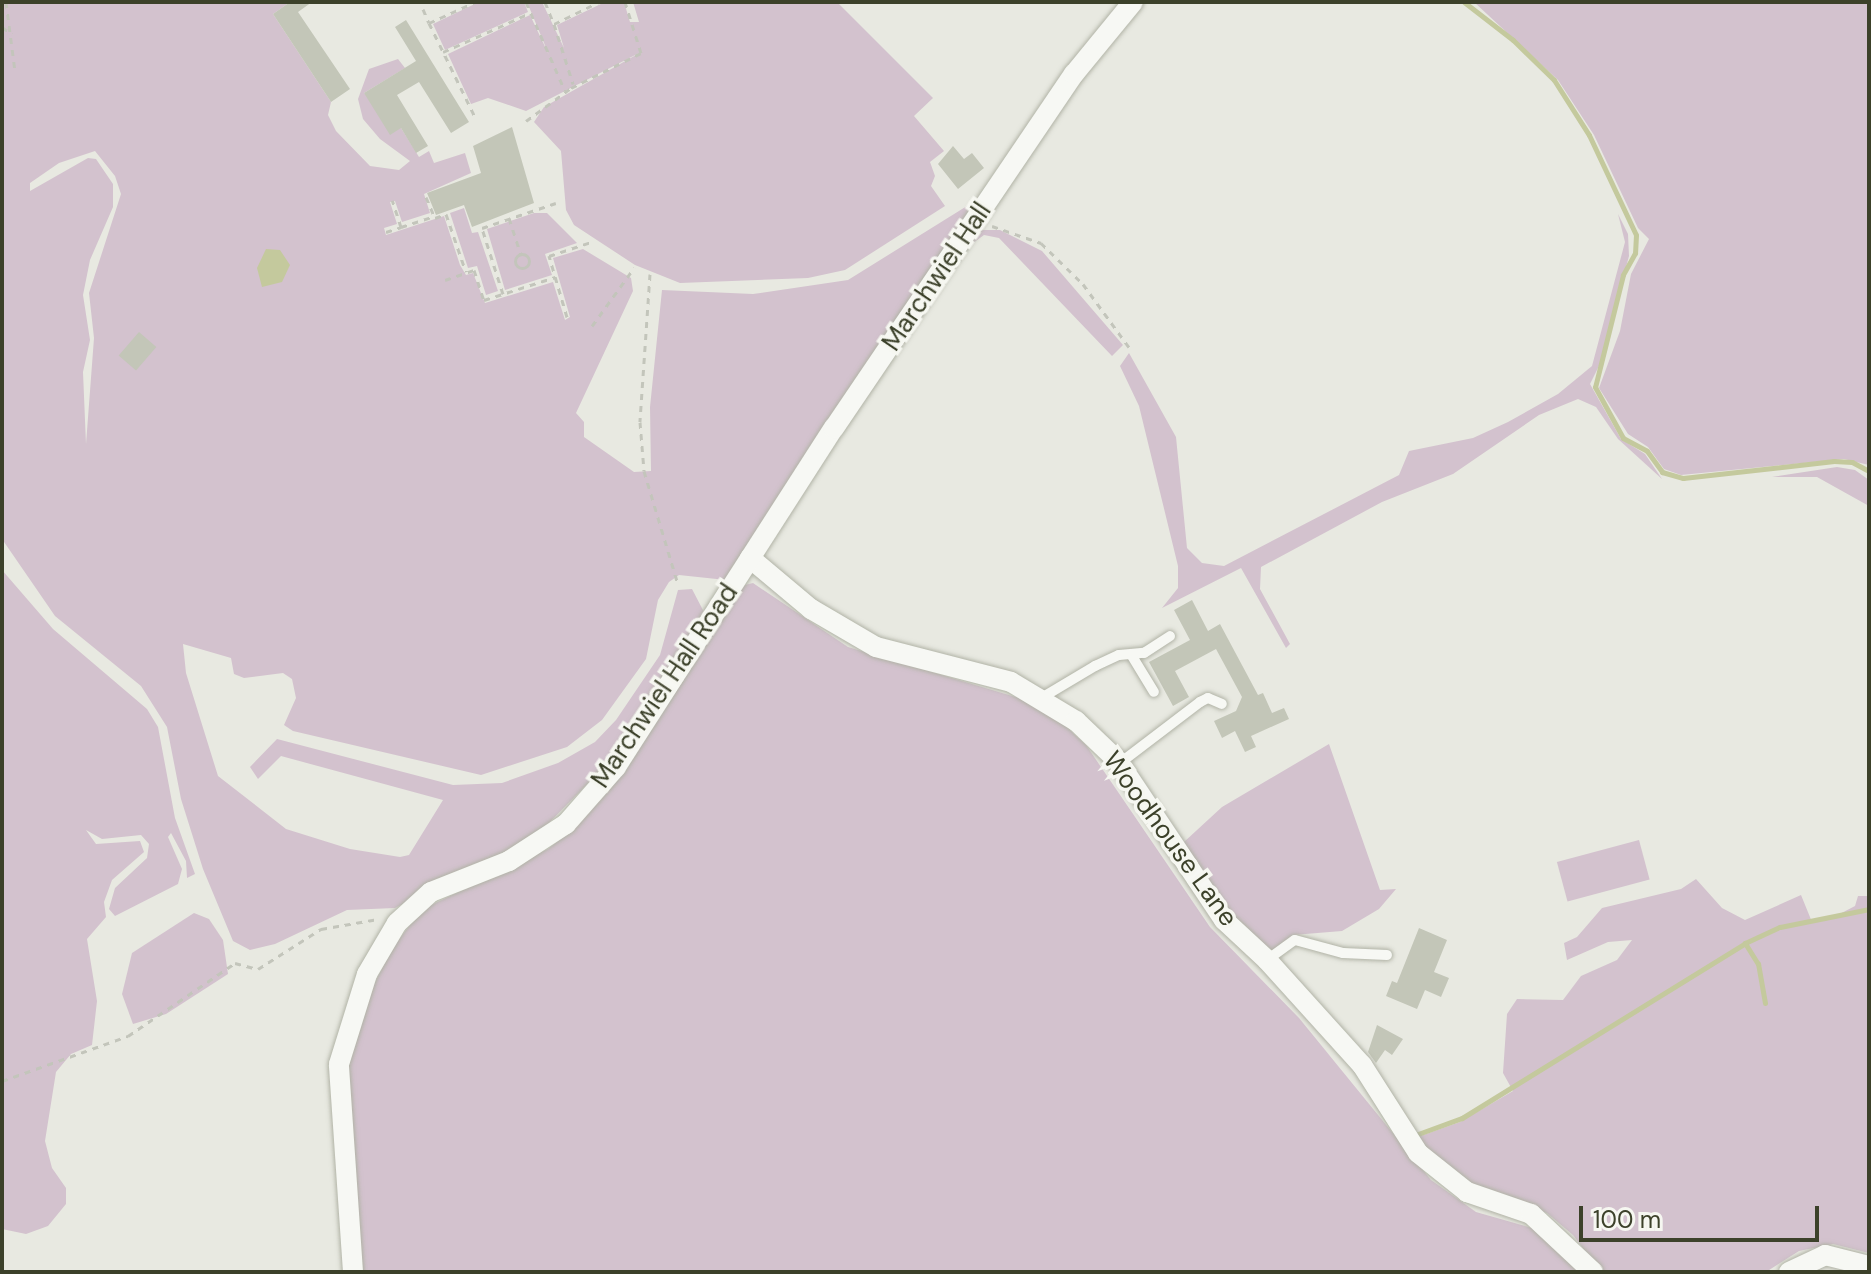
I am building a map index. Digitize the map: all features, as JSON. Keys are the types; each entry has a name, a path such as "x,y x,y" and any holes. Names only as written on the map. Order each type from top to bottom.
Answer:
{"street":[{"name":"Marchwiel Hall","path":"750,558 1074,74 1133,2"},
{"name":"Woodhouse Lane","path":"750,558 811,609 876,647 1011,682 1043,697 1120,763 1213,906 1267,960 1362,1065 1418,1153 1467,1192 1531,1214 1593,1272"},
{"name":"Marchwiel Hall Road","path":"353,1272 339,1064 367,974 407,914 431,892 509,861 566,824 616,767 750,558"},
{"path":"1789,1272 1825,1255 1869,1266"}],"lane":[{"path":"1043,697 1095,666 1119,655 1132,656 1170,636"},
{"path":"1132,656 1154,692"},
{"path":"1120,763 1200,702 1208,698 1222,704"},
{"path":"1267,960 1295,940 1343,953 1387,955"}],"path":[{"path":"6,2 13,34 15,71"},
{"path":"429,23 475,2"},
{"path":"526,2 565,91"},
{"path":"545,2 574,86"},
{"path":"554,24 599,2"},
{"path":"526,121 565,91 641,53 625,2"},
{"path":"423,9 476,119"},
{"path":"443,52 530,13"},
{"path":"2,27 13,34"},
{"path":"426,197 434,216"},
{"path":"392,200 401,227"},
{"path":"503,294 481,229 556,203"},
{"path":"386,232 446,214 466,273"},
{"path":"509,218 521,254"},
{"path":"972,225 1004,227 1041,243 1083,284 1129,347"},
{"path":"567,317 549,256 591,242"},
{"path":"592,326 634,268"},
{"path":"445,280 474,270 484,300 555,277"},
{"path":"650,274 641,435 644,471 678,584"},
{"path":"2,1081 128,1036 235,963 258,969 321,929 407,914"}],"shaded area":[{"path":"2,2 290,2 273,14 331,102 328,115 336,131 370,166 399,170 410,161 380,139 363,119 358,99 369,69 398,59 405,68 364,93 401,128 419,157 429,151 434,163 465,153 471,173 424,194 430,213 402,222 395,201 390,202 397,224 384,228 386,235 444,216 460,265 466,275 473,273 485,303 553,282 565,320 570,317 553,258 583,249 631,278 633,291 576,413 584,422 584,437 634,472 651,471 650,407 662,290 753,294 848,280 975,201 726,580 679,575 669,582 658,600 646,659 602,720 567,747 481,775 293,731 284,725 296,698 292,679 283,673 244,678 234,674 231,658 183,644 186,673 218,776 286,829 350,849 400,857 409,855 443,800 281,756 258,779 250,767 277,739 453,785 502,783 558,763 595,742 616,720 660,655 678,590 692,589 705,614 596,775 537,835 395,908 347,910 275,944 250,950 233,941 203,869 181,799 167,727 141,686 55,616 2,539","holes":["95,151 115,176 121,194 89,293 94,338 86,444 83,372 90,340 83,295 90,260 113,207 113,184 96,159 88,158 30,191 30,183 59,163"]},
{"path":"479,2 524,2 528,12 445,50 433,24"},
{"path":"527,2 542,2 564,48 557,25 605,2 624,2 630,22 639,22 633,2 837,2 933,98 914,116 944,151 930,162 935,176 931,186 945,206 845,270 808,278 680,283 635,265 574,225 566,210 561,151 534,122 544,107 643,51 526,111 488,98 471,104 448,54 530,15 549,55"},
{"path":"1474,2 1869,2 1869,465 1844,459 1681,475 1664,469 1648,447 1628,434 1599,388 1620,331 1631,274 1649,239 1638,228 1594,135 1558,80"},
{"path":"464,208 472,233 478,232 498,291 486,295 477,266 468,268 450,213"},
{"path":"534,213 547,213 577,243 545,254 552,275 505,290 487,229"},
{"path":"1618,214 1628,234 1629,256 1600,364 1590,384 1621,439 1645,454 1662,479 1618,439 1596,407 1578,399 1539,415 1453,474 1382,502 1261,567 1260,589 1290,644 1286,648 1241,568 1162,608 1178,588 1178,566 1139,406 1120,366 1129,353 1176,437 1187,548 1202,563 1224,566 1399,475 1409,451 1473,438 1508,422 1558,394 1592,366 1625,242"},
{"path":"980,230 1000,230 1042,251 1123,345 1112,356 999,238 984,235 969,246"},
{"path":"266,249 280,250 290,265 282,282 262,287 257,268"},
{"path":"1837,467 1855,470 1869,480 1869,506 1817,477 1772,477"},
{"path":"2,570 53,629 147,709 158,727 175,818 195,874 187,878 186,861 171,833 168,837 182,869 178,884 115,916 109,909 115,888 147,858 149,844 141,835 102,839 86,830 96,844 140,841 144,852 112,880 104,902 106,917 87,939 97,1001 92,1045 71,1054 56,1072 45,1141 52,1168 66,1188 66,1204 48,1226 26,1234 2,1229"},
{"path":"753,583 848,647 1029,701 1062,723 1086,745 1210,927 1299,1018 1431,1180 1476,1212 1532,1228 1579,1272 360,1272 348,1069 367,998 392,949 421,910 548,849 577,826 745,585"},
{"path":"1329,744 1380,890 1396,889 1379,909 1342,931 1293,935 1267,954 1225,914 1184,842 1222,807"},
{"path":"1639,840 1650,880 1568,902 1557,862"},
{"path":"1696,879 1722,908 1745,920 1801,895 1812,922 1830,919 1855,906 1858,896 1869,896 1869,1253 1833,1244 1799,1251 1766,1272 1601,1272 1573,1235 1547,1213 1462,1181 1415,1138 1460,1122 1513,1091 1503,1073 1507,1014 1517,999 1563,1000 1581,976 1617,960 1632,940 1608,942 1567,960 1564,943 1577,937 1602,908 1681,889"},
{"path":"194,913 209,919 223,940 228,974 166,1014 133,1024 122,994 132,953"}],"building":[{"path":"290,2 312,2 298,12 350,89 331,102 273,14"},
{"path":"406,20 469,122 451,133 419,82 397,95 428,146 416,153 401,128 390,135 364,93 416,61 395,27"},
{"path":"512,127 534,203 472,227 464,205 436,215 427,193 481,173 473,146"},
{"path":"953,146 964,159 972,153 984,168 958,189 938,164"},
{"path":"139,332 156,347 136,370 119,355"},
{"path":"1192,600 1208,631 1220,624 1258,695 1263,693 1272,713 1284,708 1289,719 1251,736 1256,747 1245,752 1235,731 1222,738 1214,721 1236,711 1242,697 1216,649 1175,671 1189,697 1173,706 1149,662 1190,640 1174,610"},
{"path":"1419,928 1447,940 1434,972 1449,978 1441,997 1425,990 1417,1009 1386,996 1392,981 1397,983"},
{"path":"1377,1025 1403,1039 1392,1055 1385,1050 1376,1063 1368,1052"}],"waterway":[{"path":"1464,2 1513,40 1554,80 1589,135 1636,235 1635,253 1623,275 1595,387 1623,438 1647,451 1662,472 1683,478 1834,461 1852,462 1869,471"},
{"path":"1765,1003 1758,964 1745,943 1780,927 1869,909"},
{"path":"1418,1134 1462,1118 1745,943"}]}
